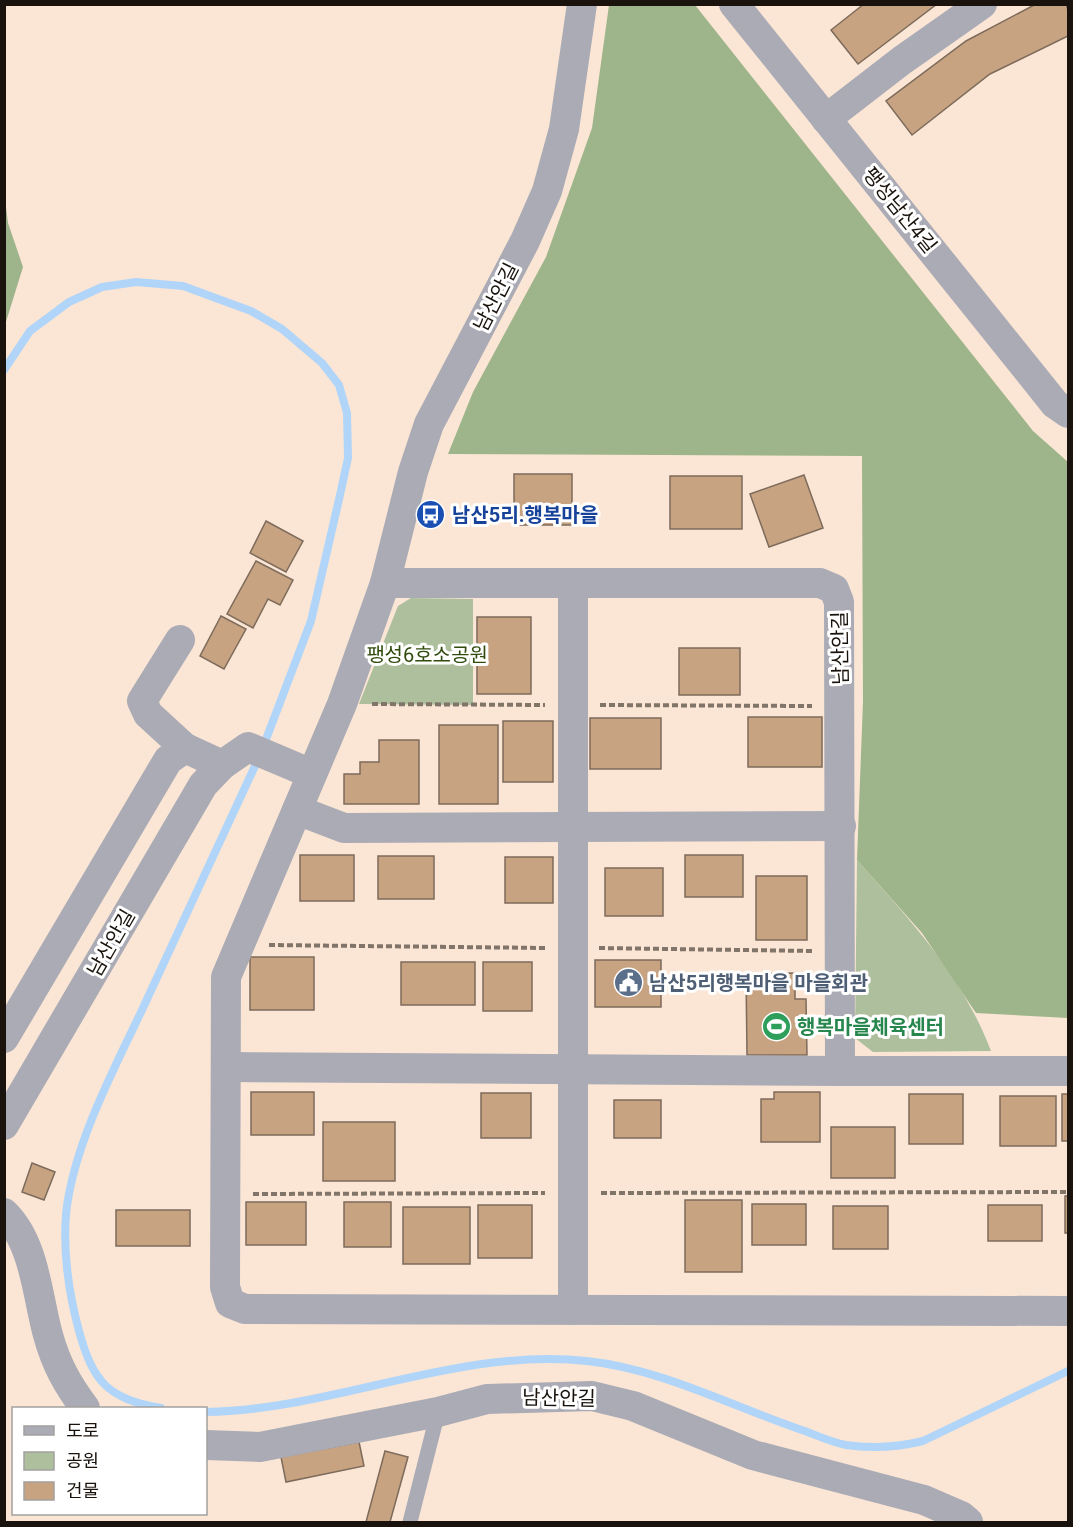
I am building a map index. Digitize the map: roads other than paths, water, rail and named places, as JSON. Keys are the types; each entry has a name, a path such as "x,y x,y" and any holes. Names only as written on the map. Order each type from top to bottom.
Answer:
{"street":[{"name":"남산안길","path":"582,4 564,129 547,191 525,241 429,424 413,472 385,583 342,704 225,978 225,1287 230,1303 245,1309 1068,1311"},
{"name":"팽성남산4길","path":"734,4 1055,404 1068,413"},
{"path":"826,119 920,47 982,4"},
{"name":"남산안길","path":"385,583 820,583 834,589 839,602 840,1071"},
{"path":"573,583 573,1310"},
{"path":"180,640 142,701 148,714 185,748 222,765"},
{"name":"남산안길","path":"4,1125 203,785 222,765 248,747 312,774"},
{"path":"4,1038 168,760 185,748"},
{"path":"297,810 344,828 573,825 841,826"},
{"path":"226,1067 1068,1071"},
{"path":"4,1213 27,1249 48,1336 64,1382 84,1407"},
{"name":"남산안길","path":"207,1445 260,1447 438,1412 486,1399 592,1396 633,1406 753,1455 924,1500 961,1516 968,1522"}],"lane":[{"path":"410,1522 438,1412"}],"waterway":[{"path":"4,370 30,331 69,302 102,287 136,282 183,286 251,311 282,329 322,363 339,385 347,413 348,458 311,621 265,742"},
{"path":"156,1407 115,1393 105,1385 90,1363 72,1303 65,1244 66,1214 77,1162 96,1109 255,766"},
{"path":"207,1412 254,1409 301,1401 444,1370 491,1363 539,1359 587,1361 614,1365 668,1380 834,1442 865,1447 885,1447 923,1441 1068,1371"}],"place":[{"name":"남산5리.행복마을","path":"431,515"},
{"name":"남산5리행복마을 마을회관","path":"628,983"},
{"name":"행복마을체육센터","path":"776,1027"}],"park label":[{"name":"팽성6호소공원","path":"427,655"}]}
